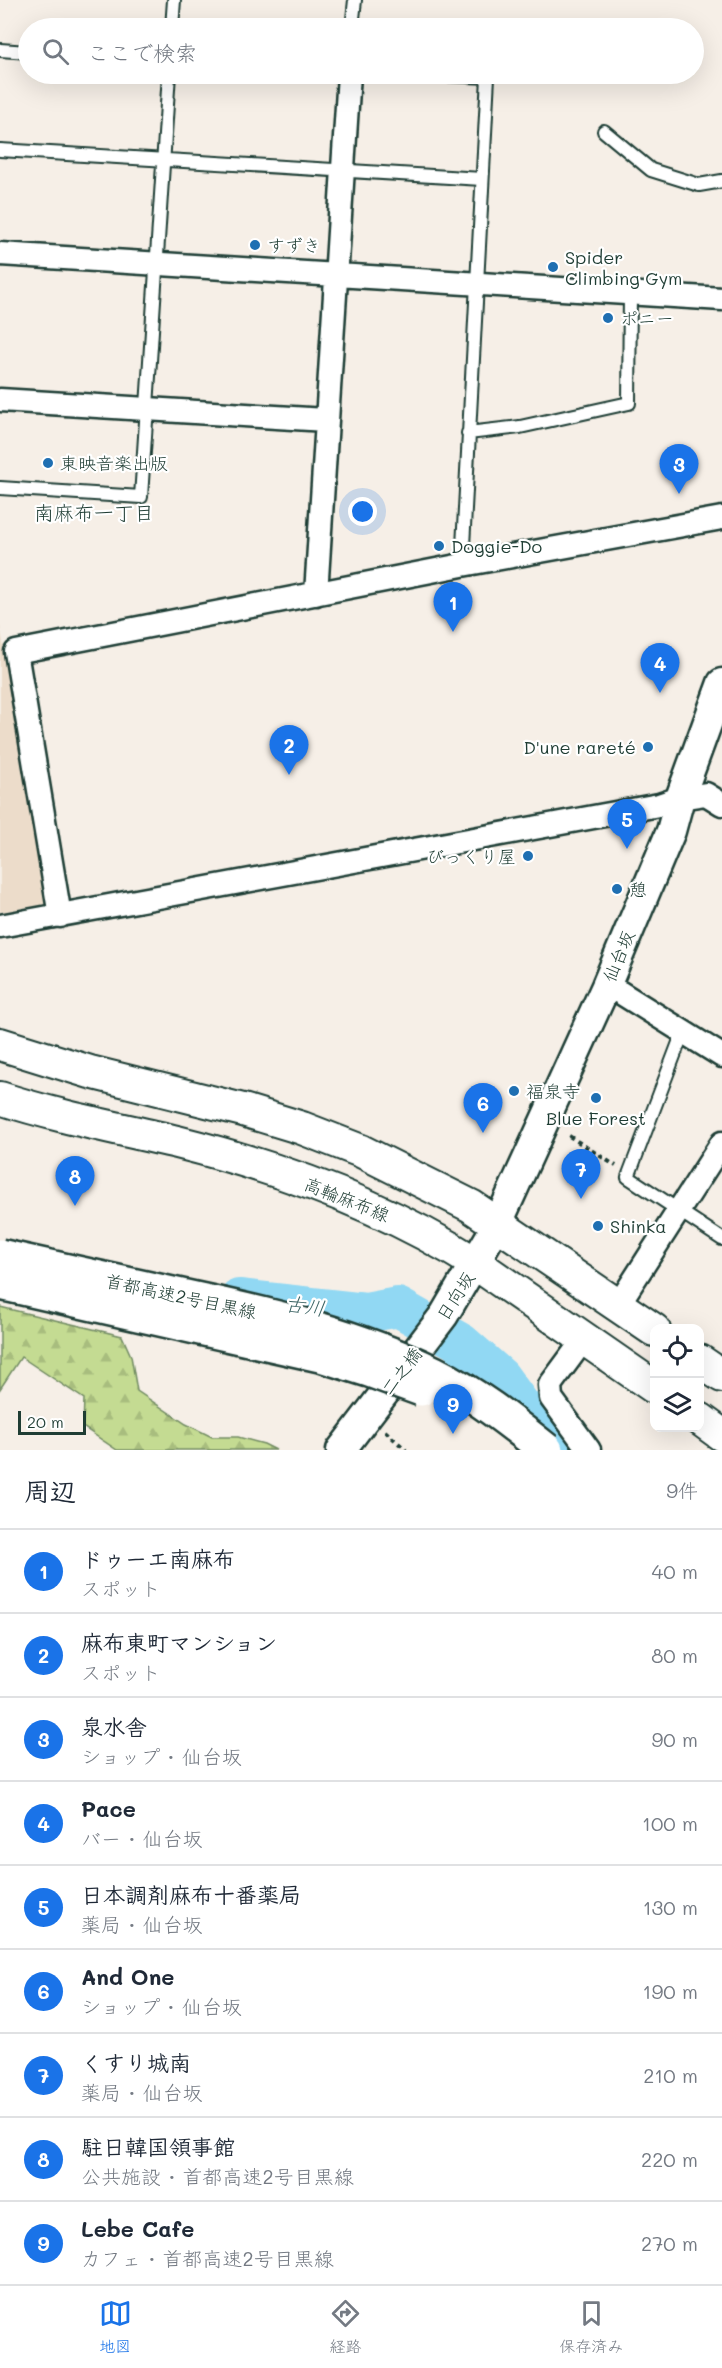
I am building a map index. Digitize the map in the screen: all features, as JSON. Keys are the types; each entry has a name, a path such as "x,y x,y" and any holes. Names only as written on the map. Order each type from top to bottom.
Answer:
{"highway":[{"name":"首都高速2号目黒線","path":"0,1256 282,1318 337,1333 435,1374 477,1398 546,1450"},
{"name":"首都高速2号目黒線","path":"0,1283 262,1341 369,1370 448,1401 482,1420 526,1450"}],"main road":[{"path":"0,1044 90,1072 243,1110 302,1128 407,1172 498,1223 650,1327"},
{"name":"高輪麻布線","path":"0,1098 72,1119 178,1143 302,1181 385,1214 475,1263 650,1384"},
{"path":"704,1364 722,1376"},
{"path":"704,1422 722,1435"}],"street":[{"path":"316,594 348,84"},
{"path":"0,254 722,299"},
{"path":"0,400 326,420"},
{"path":"60,916 16,652 462,565 722,518"},
{"name":"仙台坂","path":"475,1263 498,1223 606,986 671,831 680,798 722,683"},
{"path":"0,926 659,805 680,798 706,794 722,804"},
{"path":"606,986 722,1056"},
{"path":"0,1114 72,1119"},
{"path":"618,1305 722,1143"},
{"name":"日向坂","path":"434,1328 475,1263"},
{"name":"二之橋","path":"375,1422 434,1328"},
{"path":"584,1338 550,1385 551,1398 589,1450"},
{"path":"341,1450 375,1422"}],"lane":[{"path":"173,18 174,0"},
{"path":"353,18 355,0"},
{"path":"0,50 18,51"},
{"path":"0,489 141,497 168,84"},
{"path":"462,565 488,84"},
{"path":"604,131 651,170 699,185 722,181"},
{"path":"0,150 482,179"},
{"path":"468,433 520,428 629,403 630,293"},
{"path":"683,1032 628,1177 722,1239"}],"path":[{"path":"569,1136 628,1173"},
{"path":"375,1422 406,1450"}],"shaded area":[{"path":"0,626 41,852 48,904 0,912"}],"green space":[{"path":"0,1307 122,1336 131,1356 137,1391 186,1424 212,1437 238,1437 276,1450 117,1450 83,1427 84,1399 21,1357 0,1389"}],"waterway":[{"name":"古川","path":"239,1299 366,1313 398,1307 461,1343 500,1377 553,1450"}],"place":[{"name":"すずき","path":"255,245"},
{"name":"Spider Climbing Gym","path":"553,267"},
{"name":"ポニー","path":"608,318"},
{"name":"東映音楽出版","path":"48,463"},
{"name":"泉水舎","path":"679,494"},
{"name":"Doggie-Do","path":"439,546"},
{"name":"ドゥーエ南麻布","path":"453,632"},
{"name":"Pace","path":"660,693"},
{"name":"D'une rareté","path":"648,747"},
{"name":"麻布東町マンション","path":"289,775"},
{"name":"日本調剤麻布十番薬局","path":"627,849"},
{"name":"びっくり屋","path":"528,856"},
{"name":"憩","path":"617,889"},
{"name":"福泉寺","path":"514,1091"},
{"name":"Blue Forest","path":"596,1098"},
{"name":"And One","path":"483,1133"},
{"name":"くすり城南","path":"581,1199"},
{"name":"駐日韓国領事館","path":"75,1206"},
{"name":"Shinka","path":"598,1226"},
{"name":"Lebe Cafe","path":"453,1434"}],"district":[{"name":"南麻布一丁目","path":"94,512"}]}
